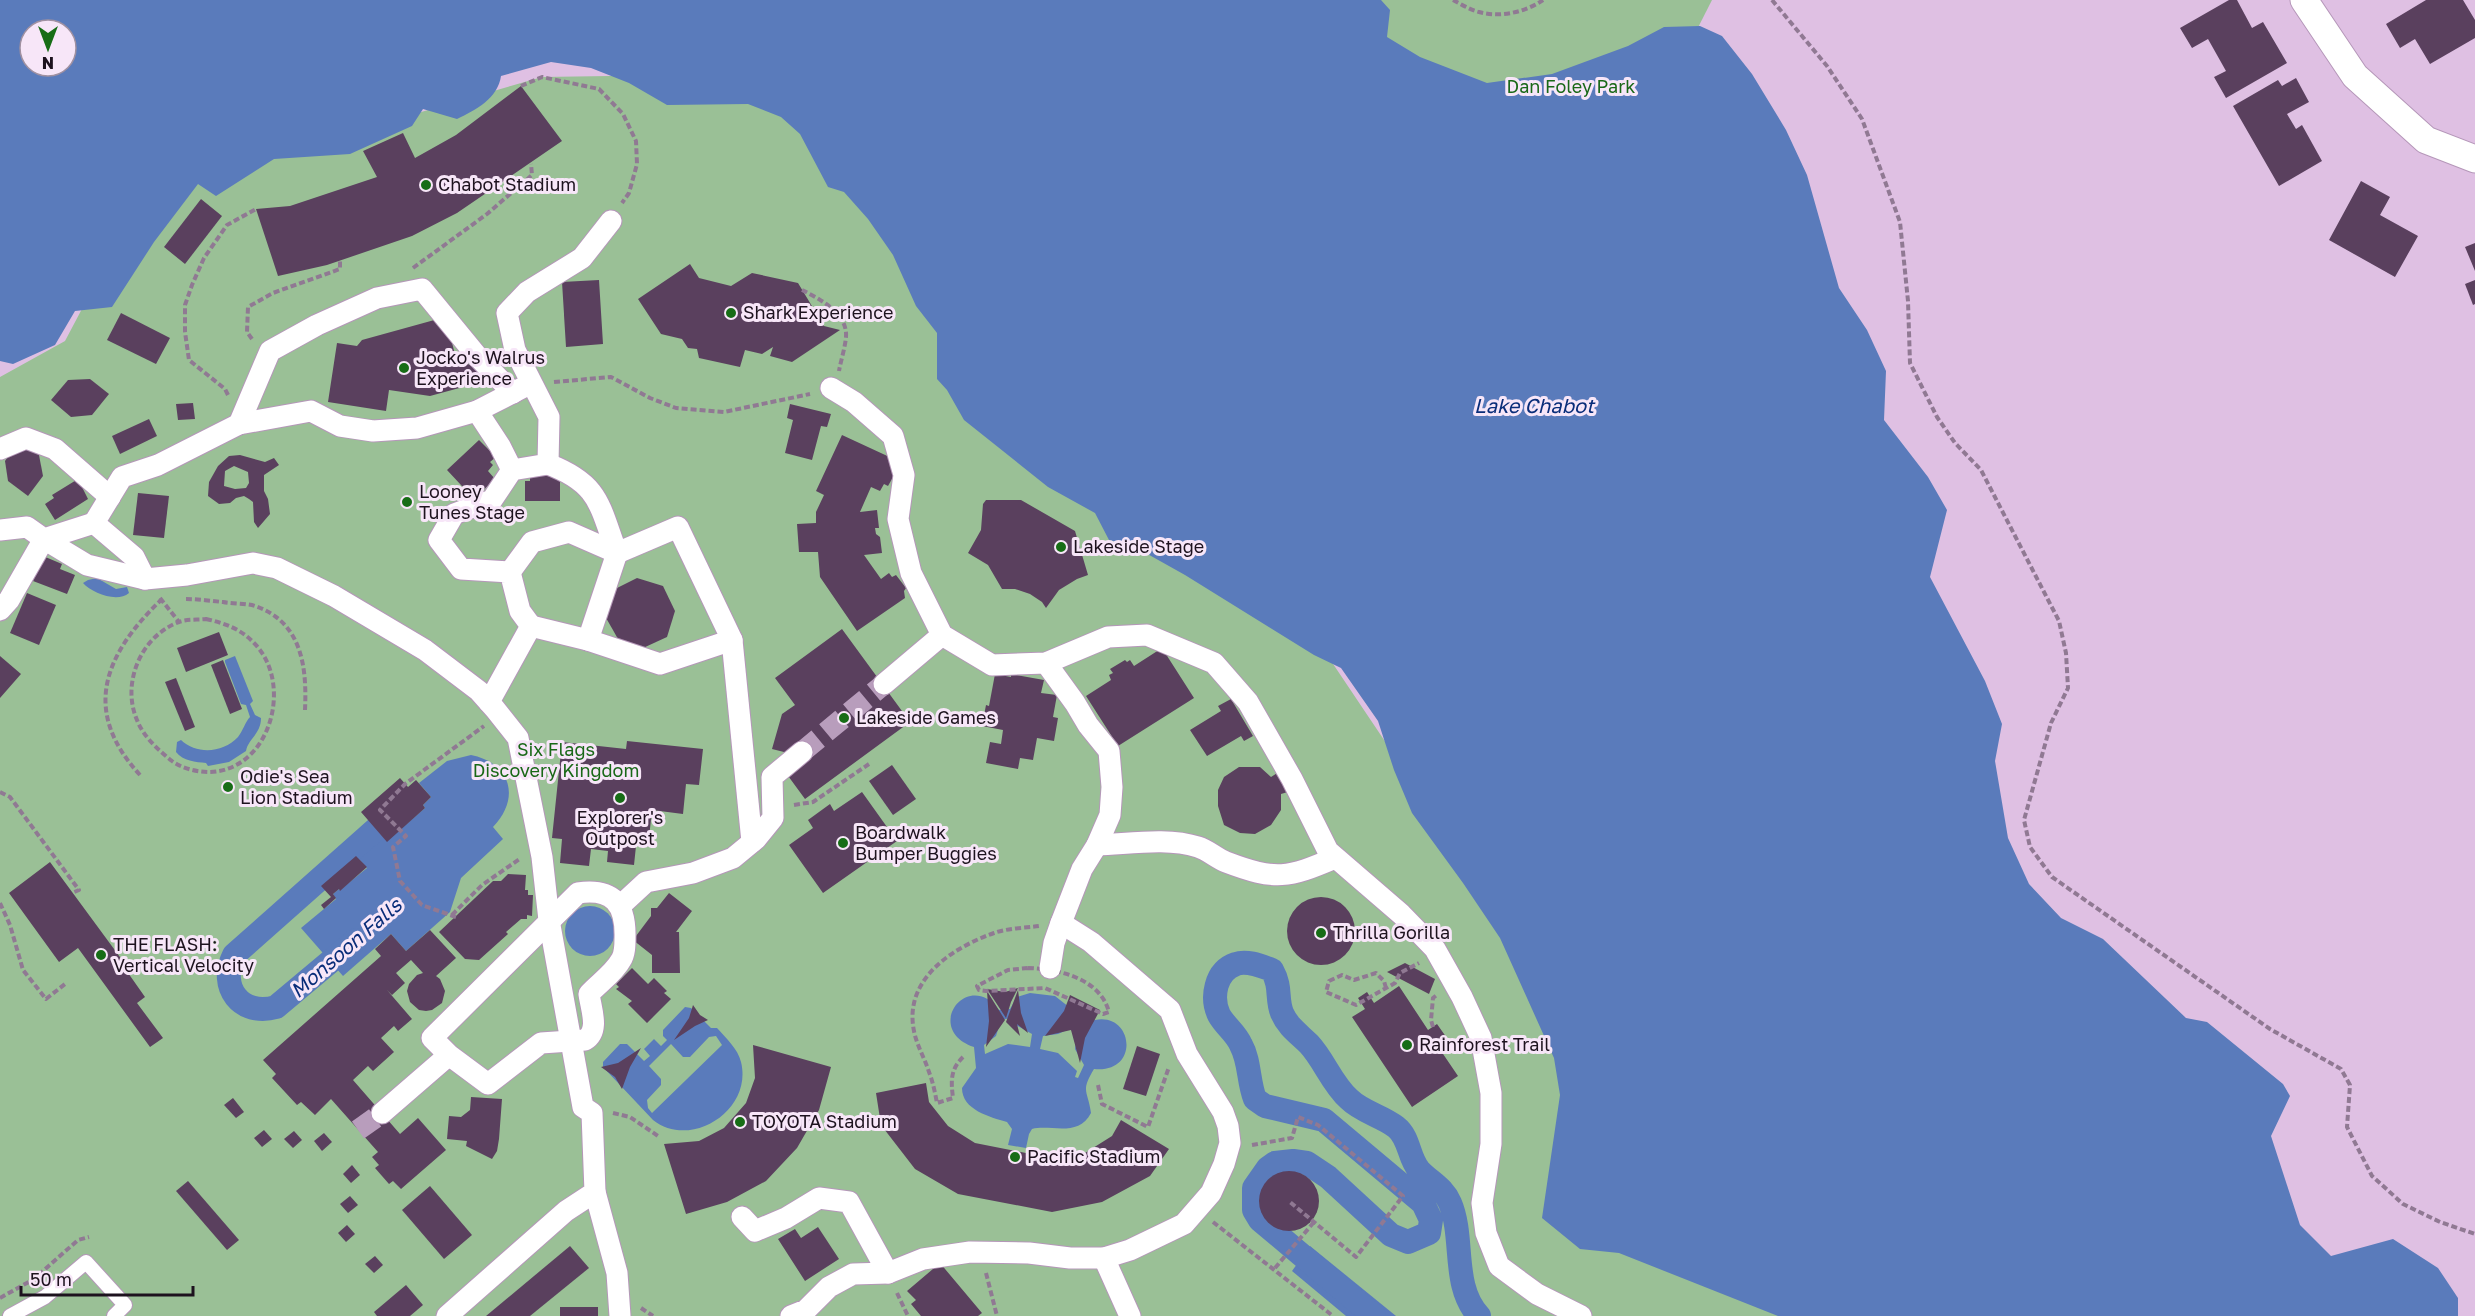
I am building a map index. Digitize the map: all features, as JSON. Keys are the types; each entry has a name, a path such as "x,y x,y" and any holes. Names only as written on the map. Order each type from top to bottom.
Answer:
{"street":[{"path":"2304,0 2355,76 2426,140 2475,159"},
{"path":"522,388 507,313 527,292 582,258 610,221"},
{"path":"238,424 270,351 317,325 377,298 422,289 477,356 522,388 549,417 548,464"},
{"path":"0,610 9,600 44,539 94,524 122,477 158,465 238,424 311,411 340,426 373,431 417,428 477,411 522,388"},
{"path":"831,388 854,402 893,436 903,475 898,519 911,573 942,635 992,665 1046,663 1108,637 1147,634 1214,663 1248,702 1292,779 1328,851 1401,914 1435,949 1481,1038 1491,1093 1491,1144 1482,1203 1486,1233 1498,1266 1537,1294 1581,1316"},
{"path":"477,411 500,446 512,470"},
{"path":"0,449 26,438 55,449 110,497"},
{"path":"510,572 461,569 439,540 454,514 492,500 512,470 548,464 572,473 596,496 617,553 588,640"},
{"path":"94,524 134,557 144,579"},
{"path":"510,572 532,542 569,532 617,553 678,526 732,640 753,842"},
{"path":"0,530 27,527 87,566 144,579 187,575 253,563 278,568 334,596 425,650 479,691 518,738 539,846 549,920 583,1107 592,1113 595,1192 617,1273 620,1316"},
{"path":"510,572 520,611 531,626 588,640 660,664 732,640"},
{"path":"494,708 531,626"},
{"path":"884,684 942,635"},
{"path":"1046,663 1088,725 1109,751 1112,787 1110,815 1097,845 1082,869 1060,923 1050,968"},
{"path":"620,906 646,882 693,873 733,858 753,842 773,819 772,777 802,752"},
{"path":"1097,845 1176,843 1199,848 1224,861 1277,876 1303,872 1335,858"},
{"path":"563,998 588,994 621,960 625,948 625,924 620,906 610,896 594,891 578,893 432,1038 449,1056 488,1084 541,1043 585,1040 593,1032 588,994"},
{"path":"791,1316 806,1310 829,1287 853,1274 888,1273 923,1259 981,1252 1104,1258 1131,1250 1184,1224 1211,1193 1230,1143 1228,1126 1223,1112 1187,1054 1170,1010 1091,942 1060,923"},
{"path":"382,1113 449,1056"},
{"path":"447,1316 566,1211 595,1192"},
{"path":"742,1216 755,1231 786,1218 819,1198 849,1202 888,1273"},
{"path":"1104,1258 1130,1316"}],"lane":[{"path":"10,1316 45,1297 86,1262 125,1305 114,1316"}],"path":[{"path":"1453,0 1480,12 1506,14 1532,8 1543,0"},
{"path":"1772,0 1827,66 1862,119 1900,222 1908,301 1910,363 1937,417 1955,443 1981,470 2059,621 2066,653 2068,688 2051,723 2031,790 2024,820 2030,847 2052,877 2270,1029 2341,1069 2350,1085 2347,1127 2372,1176 2403,1204 2440,1222 2475,1234"},
{"path":"521,87 542,77 599,89 624,114 636,141 637,164 629,193 610,221"},
{"path":"412,269 487,214 532,175 531,164"},
{"path":"238,424 225,389 189,360 185,332 185,305 204,258 226,225 256,209"},
{"path":"274,349 254,343 247,332 248,308 273,292 340,269 340,260"},
{"path":"522,388 611,377 650,398 676,408 724,412 831,388 839,372 847,334 839,315 818,298 802,290"},
{"path":"140,775 118,749 106,716 104,700 108,677 115,657 143,617 161,599 172,599"},
{"path":"183,599 254,606 290,628 301,649 306,675 306,710"},
{"path":"206,619 224,623 248,637 266,658 271,676 271,712 263,740 248,759 225,770 200,772 188,769 166,756 139,726 131,694 133,673 148,645 170,627 188,620 206,619"},
{"path":"494,708 405,784 380,810 406,836 393,847 400,881 422,906 454,916 482,885 539,846"},
{"path":"773,809 813,802 869,764"},
{"path":"0,792 10,797 79,890 72,892"},
{"path":"0,903 10,925 23,970 46,999 65,984"},
{"path":"963,1057 951,1077 953,1098 937,1103 928,1070 914,1035 912,1022 913,1007 920,986 929,972 944,959 969,944 996,932 1060,923"},
{"path":"1386,988 1384,981 1376,973 1354,980 1342,975 1329,981 1326,992 1356,1005 1395,983 1400,973"},
{"path":"1432,1027 1433,998 1453,983"},
{"path":"977,986 979,990 986,991 1046,988 1103,1014 1109,1012"},
{"path":"1098,1085 1102,1104 1148,1127 1170,1059"},
{"path":"592,1113 604,1111 630,1117 658,1136"},
{"path":"1226,1155 1253,1144 1292,1138 1298,1117 1318,1125 1403,1196 1356,1257 1290,1202"},
{"path":"1197,1209 1275,1268 1333,1316"},
{"path":"1275,1268 1314,1222"},
{"path":"0,1298 34,1279 78,1240 89,1237"},
{"path":"981,1252 997,1316"}],"green space":[{"name":"Dan Foley Park","path":"1243,0 1712,0 1615,191"},
{"name":"Six Flags Discovery Kingdom","path":"677,75 779,94 1321,646 1576,1026 1871,1316 0,1316 0,377 65,341 158,165 404,117 542,77"}],"water":[{"name":"Lake Chabot","path":"0,0 1381,0 1390,10 1387,37 1420,57 1487,83 1552,74 1628,46 1664,27 1700,26 1722,36 1752,74 1786,130 1807,175 1839,288 1867,330 1886,371 1884,420 1928,477 1947,510 1930,577 1985,681 2002,724 1995,761 2008,838 2029,884 2061,918 2103,939 2186,1018 2207,1022 2283,1084 2290,1096 2271,1136 2300,1225 2331,1256 2393,1239 2438,1268 2458,1298 2458,1316 1778,1316 1619,1253 1580,1249 1542,1218 1560,1095 1554,1058 1500,938 1412,813 1394,770 1378,721 1341,668 1314,655 1185,575 1135,547 1109,540 1095,513 1048,487 964,420 947,390 937,379 937,333 916,306 893,255 868,219 844,192 828,187 800,134 781,117 748,104 667,105 629,83 591,68 551,62 501,76 496,91 491,97 457,119 423,109 412,126 350,154 274,159 216,196 198,184 154,242 112,307 75,311 55,345 13,364 0,361"},
{"path":"97,578 116,589 127,587 129,593 112,597 92,590 83,583"},
{"path":"235,656 253,701 250,704 255,715 261,718 259,728 246,751 229,762 208,766 206,763 190,761 176,752 177,742 181,740 187,745 202,750 218,749 238,737 250,717 246,705 241,704 225,662"},
{"path":"471,755 485,759 495,766 508,783 507,805 493,827 503,839 461,878 450,912 406,951 391,934 343,976 301,928 336,899 333,894 367,868 356,856 381,835 387,841 425,808 423,805 431,797 419,783 447,761"},
{"path":"585,906 595,906 608,913 615,926 615,936 608,949 595,956 585,956 576,952 569,945 565,936 565,926 569,917 576,910"},
{"path":"1030,993 1055,996 1088,1022 1103,1019 1115,1023 1123,1031 1126,1041 1126,1052 1120,1061 1110,1068 1094,1069 1087,1082 1086,1091 1091,1113 1086,1121 1072,1128 1032,1129 1026,1148 1008,1145 1012,1129 1007,1122 978,1111 963,1096 962,1088 976,1068 974,1047 959,1039 952,1028 951,1016 955,1006 964,999 975,996 987,999 999,1010 1010,1009 1017,997","holes":["1011,1018 1016,1025 1032,1034 1030,1047 1008,1044 985,1054 984,1045 996,1036 1001,1020","1069,1029 1077,1033 1075,1049 1084,1065 1078,1078 1075,1077 1077,1071 1058,1053 1040,1049 1043,1036 1058,1034"]},
{"path":"685,1007 691,1008 711,1028 717,1028 737,1053 741,1062 742,1080 738,1096 716,1120 701,1127 684,1130 668,1128 653,1120 603,1067 603,1062 620,1044 627,1044 644,1061 650,1056 644,1049 654,1039 661,1046 667,1040 663,1036 663,1030","holes":["716,1036 722,1045 652,1113 648,1108 647,1100 661,1085 661,1079 649,1066 671,1044 683,1057 690,1057 709,1037"]},
{"path":"1310,1246 1396,1316 1346,1316 1292,1271"}],"building":[{"path":"2229,0 2237,0 2252,28 2263,22 2287,63 2226,98 2214,77 2226,71 2208,39 2192,48 2180,28"},
{"path":"2426,0 2463,0 2475,20 2475,38 2430,64 2415,39 2400,48 2386,24"},
{"path":"2296,78 2309,102 2287,114 2296,129 2302,125 2322,161 2279,186 2233,106 2278,80 2282,86"},
{"name":"Chabot Stadium","path":"521,86 562,141 457,213 412,236 327,265 278,276 256,209 290,206 377,177 363,151 403,133 415,158 456,135"},
{"path":"2361,181 2390,197 2380,215 2418,236 2395,277 2329,240"},
{"path":"201,199 222,216 185,264 164,247"},
{"path":"2475,243 2475,271 2465,247"},
{"name":"Shark Experience","path":"690,264 699,278 731,286 752,273 798,283 824,326 840,330 792,362 770,356 773,347 762,354 745,350 740,367 699,358 697,349 688,348 682,339 661,334 638,299"},
{"path":"599,280 603,344 566,347 562,282"},
{"path":"2475,280 2475,304 2473,305 2465,284"},
{"path":"121,313 170,338 156,364 107,340"},
{"name":"Jocko's Walrus Experience","path":"438,319 447,322 457,363 463,361 483,373 485,381 430,396 389,390 386,411 328,402 337,343 357,346 362,340"},
{"path":"90,379 109,394 92,415 71,417 51,400 68,380"},
{"path":"193,403 195,419 178,420 176,404"},
{"path":"790,404 831,414 827,427 821,426 812,460 785,453 793,420 787,418"},
{"path":"149,419 157,436 120,454 112,436"},
{"path":"842,435 896,460 897,470 888,486 884,484 880,491 871,487 860,512 877,510 879,528 875,528 876,534 880,537 882,553 864,555 881,579 889,573 892,577 896,575 906,588 905,598 857,631 820,577 818,552 799,552 797,524 816,523 816,512 824,495 816,491"},
{"path":"479,440 496,457 490,462 493,465 488,471 495,479 474,499 447,470"},
{"path":"19,441 39,455 43,476 28,496 8,481 5,461"},
{"path":"240,455 265,462 274,458 279,465 264,475 264,491 268,499 270,514 258,528 254,522 253,502 249,499 244,496 230,503 219,504 208,496 209,482 218,466 229,456","holes":["234,466 248,472 249,483 246,488 235,489 224,486 225,471"]},
{"path":"533,470 560,476 560,501 525,501 525,481 530,481 533,477"},
{"path":"78,479 88,499 55,520 45,504 54,498 52,495"},
{"path":"138,493 169,496 164,538 133,535"},
{"path":"986,500 1021,500 1075,531 1088,575 1059,590 1046,608 1042,602 1030,594 1015,589 1002,589 988,565 968,553 981,530 983,504"},
{"path":"43,556 62,564 60,569 75,575 67,594 33,581"},
{"path":"637,578 663,586 675,611 667,637 643,648 618,639 605,616 613,590"},
{"path":"27,593 56,605 39,645 10,633"},
{"name":"Lakeside Games","path":"842,629 910,722 805,799 783,769 792,754 772,749 782,714 795,705 775,678"},
{"path":"219,632 228,655 186,672 177,648"},
{"path":"1162,648 1194,698 1118,746 1086,696 1111,680 1109,675 1113,673 1110,669 1125,660 1127,662 1130,660 1134,666"},
{"path":"0,656 21,674 0,698"},
{"path":"223,660 242,709 230,714 211,665"},
{"path":"995,674 1011,677 1011,674 1044,680 1041,693 1057,695 1053,717 1058,718 1054,741 1037,738 1033,760 1020,758 1018,769 986,763 990,742 1001,744 1003,730 982,726 986,705 989,706"},
{"path":"176,678 195,727 185,731 165,682"},
{"path":"1231,699 1253,736 1244,741 1241,736 1207,756 1190,730 1221,711 1218,706"},
{"name":"Explorer's Outpost","path":"627,741 703,749 699,785 686,784 683,814 652,810 648,847 636,846 634,865 607,862 608,851 591,849 589,866 560,863 562,839 552,838 562,742 626,749"},
{"path":"892,765 916,799 893,815 869,781"},
{"path":"1239,767 1260,767 1271,777 1282,770 1291,791 1281,794 1281,810 1271,825 1255,834 1240,833 1224,825 1218,806 1218,790 1224,777"},
{"name":"Monsoon Falls","path":"400,778 408,787 416,780 431,797 423,805 425,808 387,842 361,812"},
{"name":"Boardwalk Bumper Buggies","path":"862,792 897,841 823,893 789,845 813,828 808,820 830,804 834,811"},
{"path":"356,856 367,867 340,891 339,889 333,894 336,898 324,909 321,905 331,897 321,886"},
{"name":"THE FLASH: Vertical Velocity","path":"50,862 128,968 126,970 145,997 137,1003 163,1038 150,1047 78,948 59,962 9,893"},
{"path":"508,874 526,875 525,890 528,890 528,895 533,895 532,916 527,915 527,919 521,919 479,960 465,959 439,932 493,881 501,881"},
{"path":"669,893 692,911 676,932 679,932 680,973 652,973 652,955 633,940 651,916 651,908 657,908"},
{"name":"Thrilla Gorilla","path":"1314,897 1328,897 1340,902 1350,912 1355,931 1350,950 1340,960 1328,965 1314,965 1302,960 1292,950 1287,938 1287,924 1292,912 1302,902"},
{"path":"430,930 456,958 436,976 440,979 445,991 442,1003 426,1011 419,1010 410,1002 407,991 409,984 417,975 423,973 411,960 396,973 405,983 392,995 387,990 412,1019 398,1031 394,1026 381,1038 394,1052 373,1071 368,1066 353,1080 400,1134 418,1118 446,1150 401,1189 393,1181 389,1184 375,1168 379,1165 372,1157 378,1152 331,1099 315,1115 301,1102 297,1105 272,1078 276,1074 263,1060 381,956 375,949 391,934 406,951"},
{"path":"1405,963 1435,979 1429,994 1387,972"},
{"path":"632,968 648,984 654,978 667,991 664,993 671,999 647,1023 628,1004 632,1001 616,989 619,987 616,984"},
{"name":"Rainforest Trail","path":"1399,986 1428,1030 1437,1024 1449,1041 1439,1048 1458,1076 1412,1107 1352,1017 1365,1009 1358,998 1367,992 1374,1003"},
{"path":"1018,988 1006,1018 987,989 1005,992"},
{"path":"1018,990 1021,1013 1028,1033 1017,1024 1020,1036 1006,1022"},
{"path":"987,991 1005,1020 986,1047 989,1021"},
{"path":"1070,995 1100,1010 1085,1038 1080,1063 1071,1030 1045,1036 1064,1011"},
{"path":"693,1005 700,1015 708,1020 674,1040 689,1018"},
{"path":"753,1045 831,1067 819,1110 797,1148 766,1181 727,1202 686,1214 664,1144 699,1141 724,1128 746,1103 755,1078"},
{"path":"1137,1046 1160,1054 1146,1096 1123,1089"},
{"path":"641,1048 630,1067 622,1089 615,1077 601,1067 618,1063"},
{"path":"926,1083 929,1102 948,1126 975,1143 1051,1158 1085,1153 1112,1136 1121,1120 1169,1149 1150,1176 1102,1202 1052,1212 958,1194 915,1169 881,1125 876,1093"},
{"path":"471,1097 502,1099 497,1151 492,1159 466,1146 467,1141 447,1139 449,1116 461,1117 470,1110"},
{"path":"233,1098 244,1112 236,1118 224,1105"},
{"path":"264,1130 272,1139 262,1147 254,1138"},
{"path":"294,1131 302,1140 293,1148 284,1139"},
{"path":"324,1133 332,1142 322,1151 314,1141"},
{"path":"352,1165 360,1175 351,1183 343,1174"},
{"path":"1283,1171 1295,1171 1306,1176 1314,1184 1319,1201 1317,1213 1306,1226 1295,1231 1283,1231 1272,1226 1264,1218 1259,1207 1259,1195 1264,1184 1272,1176"},
{"path":"188,1181 239,1240 227,1250 176,1191"},
{"path":"430,1186 472,1235 444,1259 402,1210"},
{"path":"350,1196 358,1205 348,1213 340,1204"},
{"path":"347,1225 355,1234 346,1242 338,1233"},
{"path":"818,1227 839,1259 805,1281 778,1239 795,1229 801,1238"},
{"path":"570,1246 589,1268 530,1316 486,1316"},
{"path":"375,1256 383,1265 374,1273 365,1264"},
{"path":"940,1263 982,1313 978,1316 921,1316 911,1304 916,1300 907,1291"},
{"path":"406,1285 423,1305 410,1316 377,1316 374,1312"},
{"path":"560,1307 598,1307 598,1316 560,1316"}],"waterway":[{"name":"Monsoon Falls","path":"356,940 276,1007 252,1008 236,997 231,988 229,978 234,955 376,829"},
{"path":"1374,1316 1260,1220 1254,1210 1254,1188 1268,1168 1275,1163 1293,1161 1307,1163 1328,1177 1391,1235 1408,1242 1429,1233 1431,1220 1423,1203 1324,1120 1265,1106 1255,1099 1244,1051 1219,1015 1215,1001 1219,979 1223,973 1236,964 1249,963 1272,970 1277,982 1280,1008 1287,1022 1314,1050 1349,1099 1401,1131 1415,1165 1447,1197 1457,1231 1461,1276 1465,1291 1470,1304 1479,1316"}],"tunnel":[{"path":"802,752 884,684"},
{"path":"358,1130 382,1113"}],"place":[{"name":"Chabot Stadium","path":"426,185"},
{"name":"Shark Experience","path":"731,313"},
{"name":"Jocko's Walrus Experience","path":"404,368"},
{"name":"Looney Tunes Stage","path":"407,502"},
{"name":"Lakeside Stage","path":"1061,547"},
{"name":"Lakeside Games","path":"844,718"},
{"name":"Odie's Sea Lion Stadium","path":"228,787"},
{"name":"Explorer's Outpost","path":"620,798"},
{"name":"Boardwalk Bumper Buggies","path":"843,843"},
{"name":"Thrilla Gorilla","path":"1321,933"},
{"name":"THE FLASH: Vertical Velocity","path":"101,955"},
{"name":"Rainforest Trail","path":"1407,1045"},
{"name":"TOYOTA Stadium","path":"740,1122"},
{"name":"Pacific Stadium","path":"1015,1157"}]}
